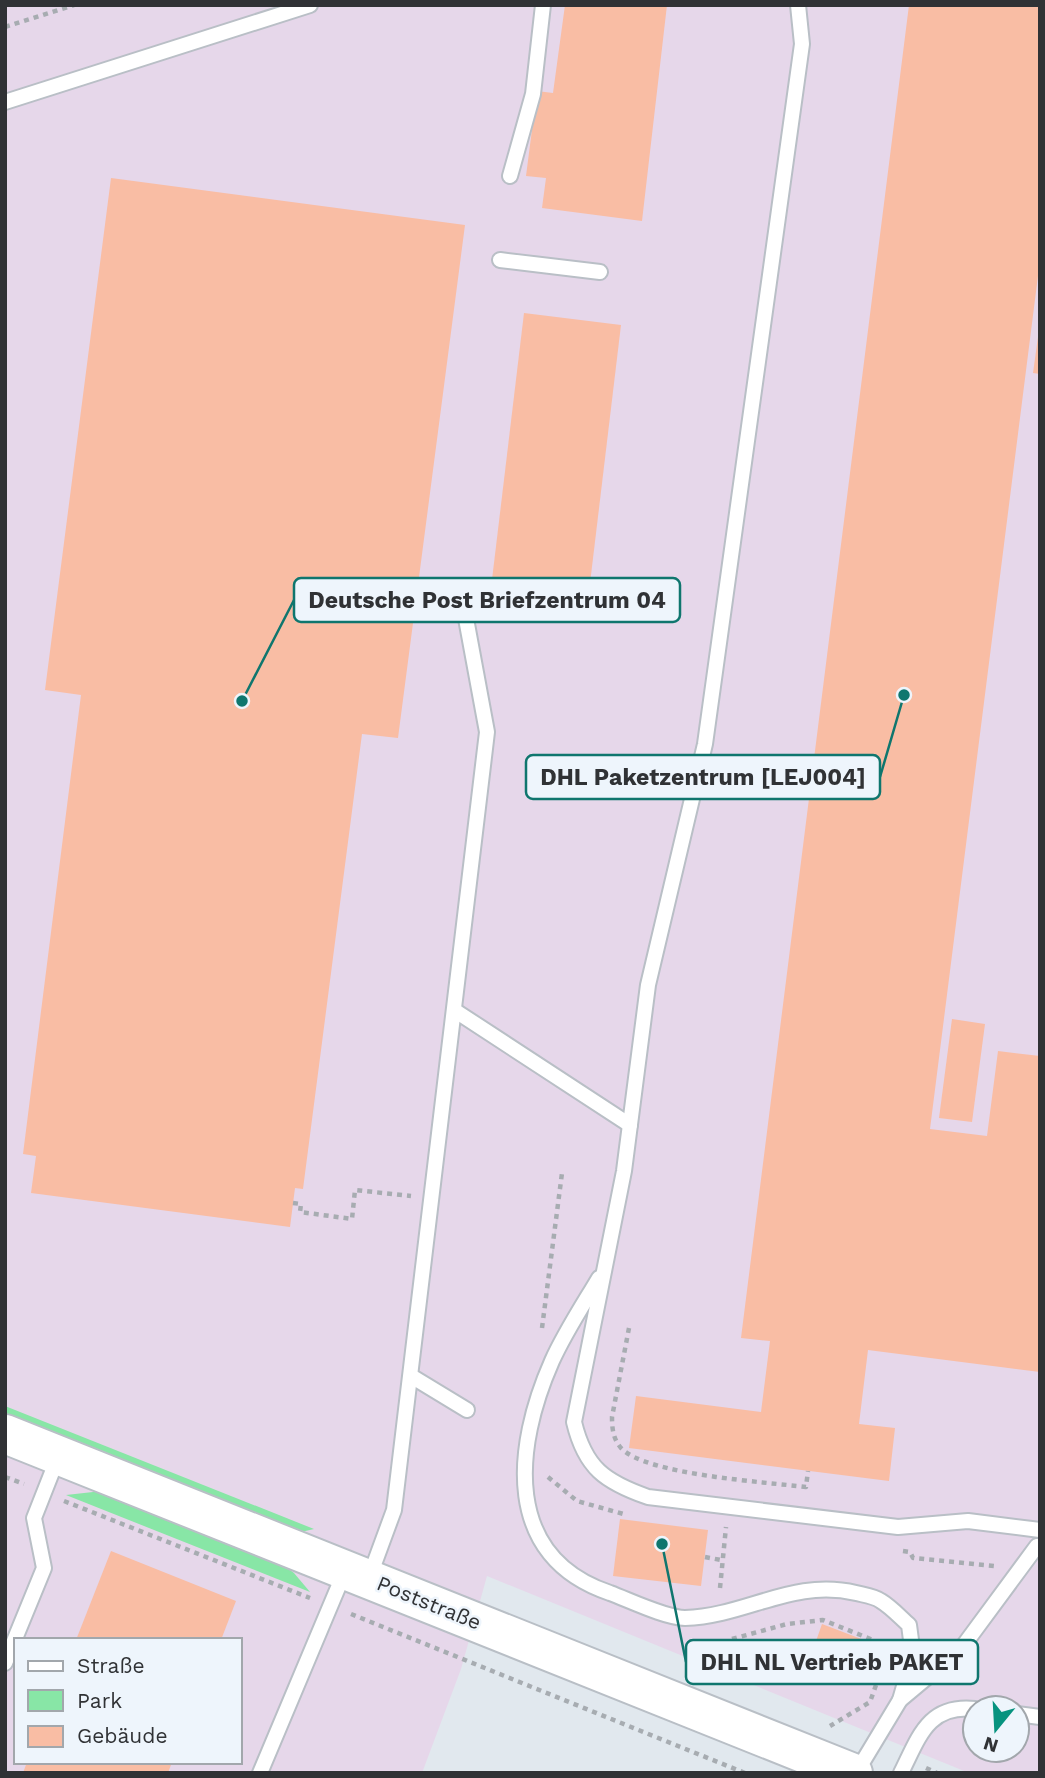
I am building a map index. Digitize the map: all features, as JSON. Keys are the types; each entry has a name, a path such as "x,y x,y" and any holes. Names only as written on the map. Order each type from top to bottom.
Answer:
{"street":[{"name":"Poststraße","path":"5,1434 854,1773"}],"lane":[{"path":"5,102 310,5"},
{"path":"510,176 533,94 543,5"},
{"path":"798,5 802,44 705,744 648,985 630,1125 574,1422 580,1448 596,1470 620,1487 648,1497 898,1527 968,1521 1039,1529 1039,1549 961,1648 900,1699"},
{"path":"500,260 600,272"},
{"path":"260,1773 330,1606 357,1574 394,1510 487,732 462,597"},
{"path":"454,1010 630,1125"},
{"path":"605,1267 552,1360 533,1415 524,1470 527,1514 551,1555 589,1586 682,1618 726,1613 782,1594 815,1588 831,1587 879,1599 909,1625 913,1655 900,1699 854,1773"},
{"path":"411,1376 467,1410"},
{"path":"15,1638 44,1568 34,1518 59,1456"},
{"path":"5,1663 14,1641"},
{"path":"901,1773 923,1730 937,1714 961,1707"}],"path":[{"path":"5,27 74,5"},
{"path":"541,1331 562,1173"},
{"path":"293,1203 301,1204 300,1212 352,1219 355,1190 431,1199"},
{"path":"629,1328 612,1417 612,1432 619,1447 651,1464 806,1487 808,1471"},
{"path":"5,1477 745,1773"},
{"path":"720,1588 726,1527"},
{"path":"705,1557 721,1560"},
{"path":"733,1639 787,1624 823,1620 883,1644 883,1665 870,1702 826,1729"}],"shaded area":[{"path":"5,5 1040,5 1040,1773 969,1773 487,1576 461,1669 422,1773 5,1773"}],"green space":[{"path":"5,1406 314,1529 297,1533 5,1417"},
{"path":"102,1491 278,1561 294,1573 310,1592 66,1495"}],"building":[{"path":"565,5 667,5 642,221 542,208 546,178 526,176 537,91 553,93"},
{"path":"909,5 1040,5 1040,260 930,1129 987,1136 998,1051 1040,1056 1040,1372 868,1350 859,1424 895,1428 889,1481 629,1448 636,1396 761,1412 770,1341 741,1338"},
{"path":"111,178 465,225 398,738 362,734 303,1189 295,1188 290,1227 31,1193 36,1156 23,1154 81,695 45,690"},
{"path":"524,313 621,325 588,600 491,588"},
{"path":"1040,337 1040,374 1033,373"},
{"path":"952,1019 985,1024 972,1122 939,1118"},
{"path":"620,1519 708,1530 701,1586 613,1576"},
{"path":"111,1551 236,1601 222,1638 77,1638"},
{"path":"822,1624 864,1640 856,1660 850,1658 846,1669 821,1660 826,1648 815,1644"},
{"path":"26,1764 171,1764 168,1773 23,1773"}],"place":[{"name":"DHL Paketzentrum [LEJ004]","path":"904,695"},
{"name":"Deutsche Post Briefzentrum 04","path":"242,701"},
{"name":"DHL NL Vertrieb PAKET","path":"662,1544"}]}
